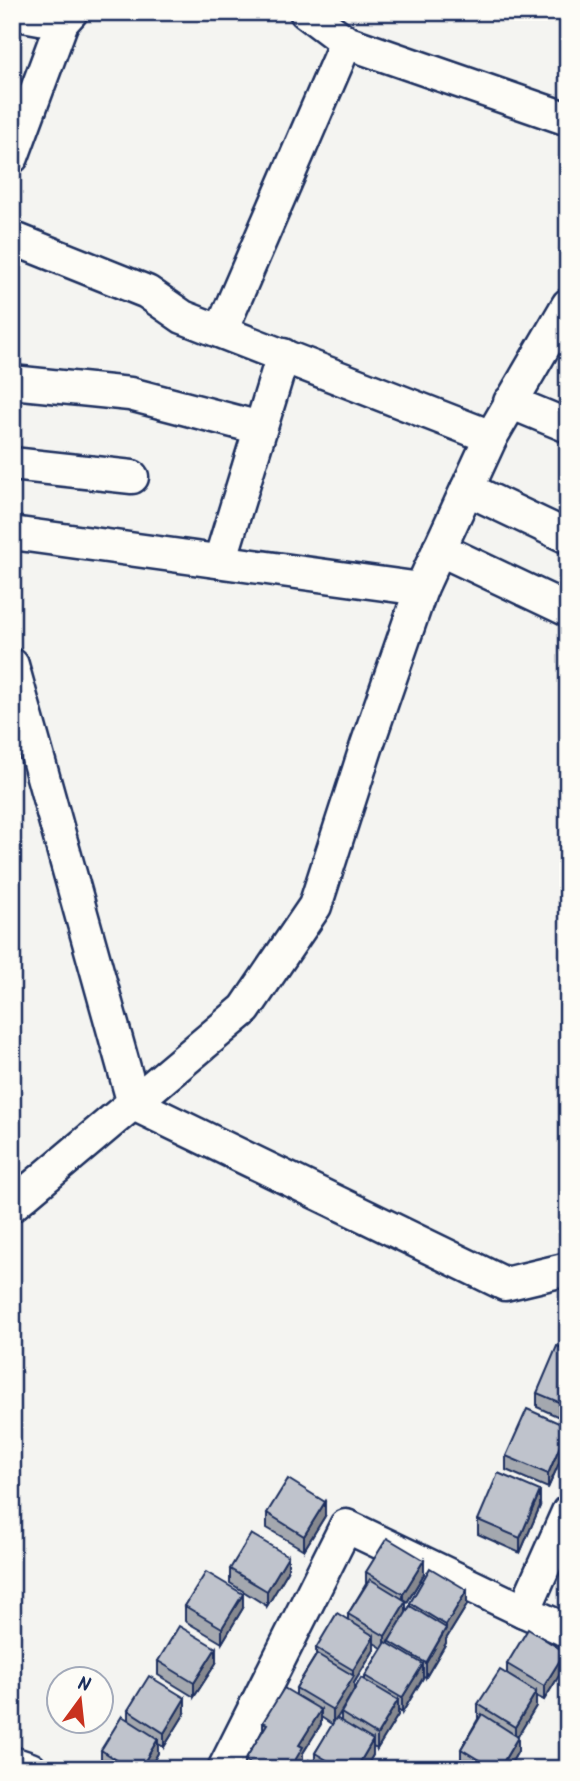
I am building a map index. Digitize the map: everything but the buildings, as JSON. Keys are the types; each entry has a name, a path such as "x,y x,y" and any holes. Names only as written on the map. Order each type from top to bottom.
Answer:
{"street":[{"path":"306,12 346,42 568,119"},
{"path":"12,13 67,17 12,156"},
{"path":"221,331 346,42"},
{"path":"12,238 147,292 183,317 491,437"},
{"path":"12,1205 245,1009 315,906 421,589 491,437 565,316"},
{"path":"219,561 283,355"},
{"path":"12,382 130,394 260,428"},
{"path":"510,402 568,426"},
{"path":"12,464 132,477"},
{"path":"467,489 568,537"},
{"path":"12,533 421,589"},
{"path":"439,549 568,611"},
{"path":"12,665 134,1104 505,1284 568,1269"},
{"path":"524,1611 568,1512"},
{"path":"224,1769 346,1526 568,1631"},
{"path":"12,1763 30,1769"}]}
